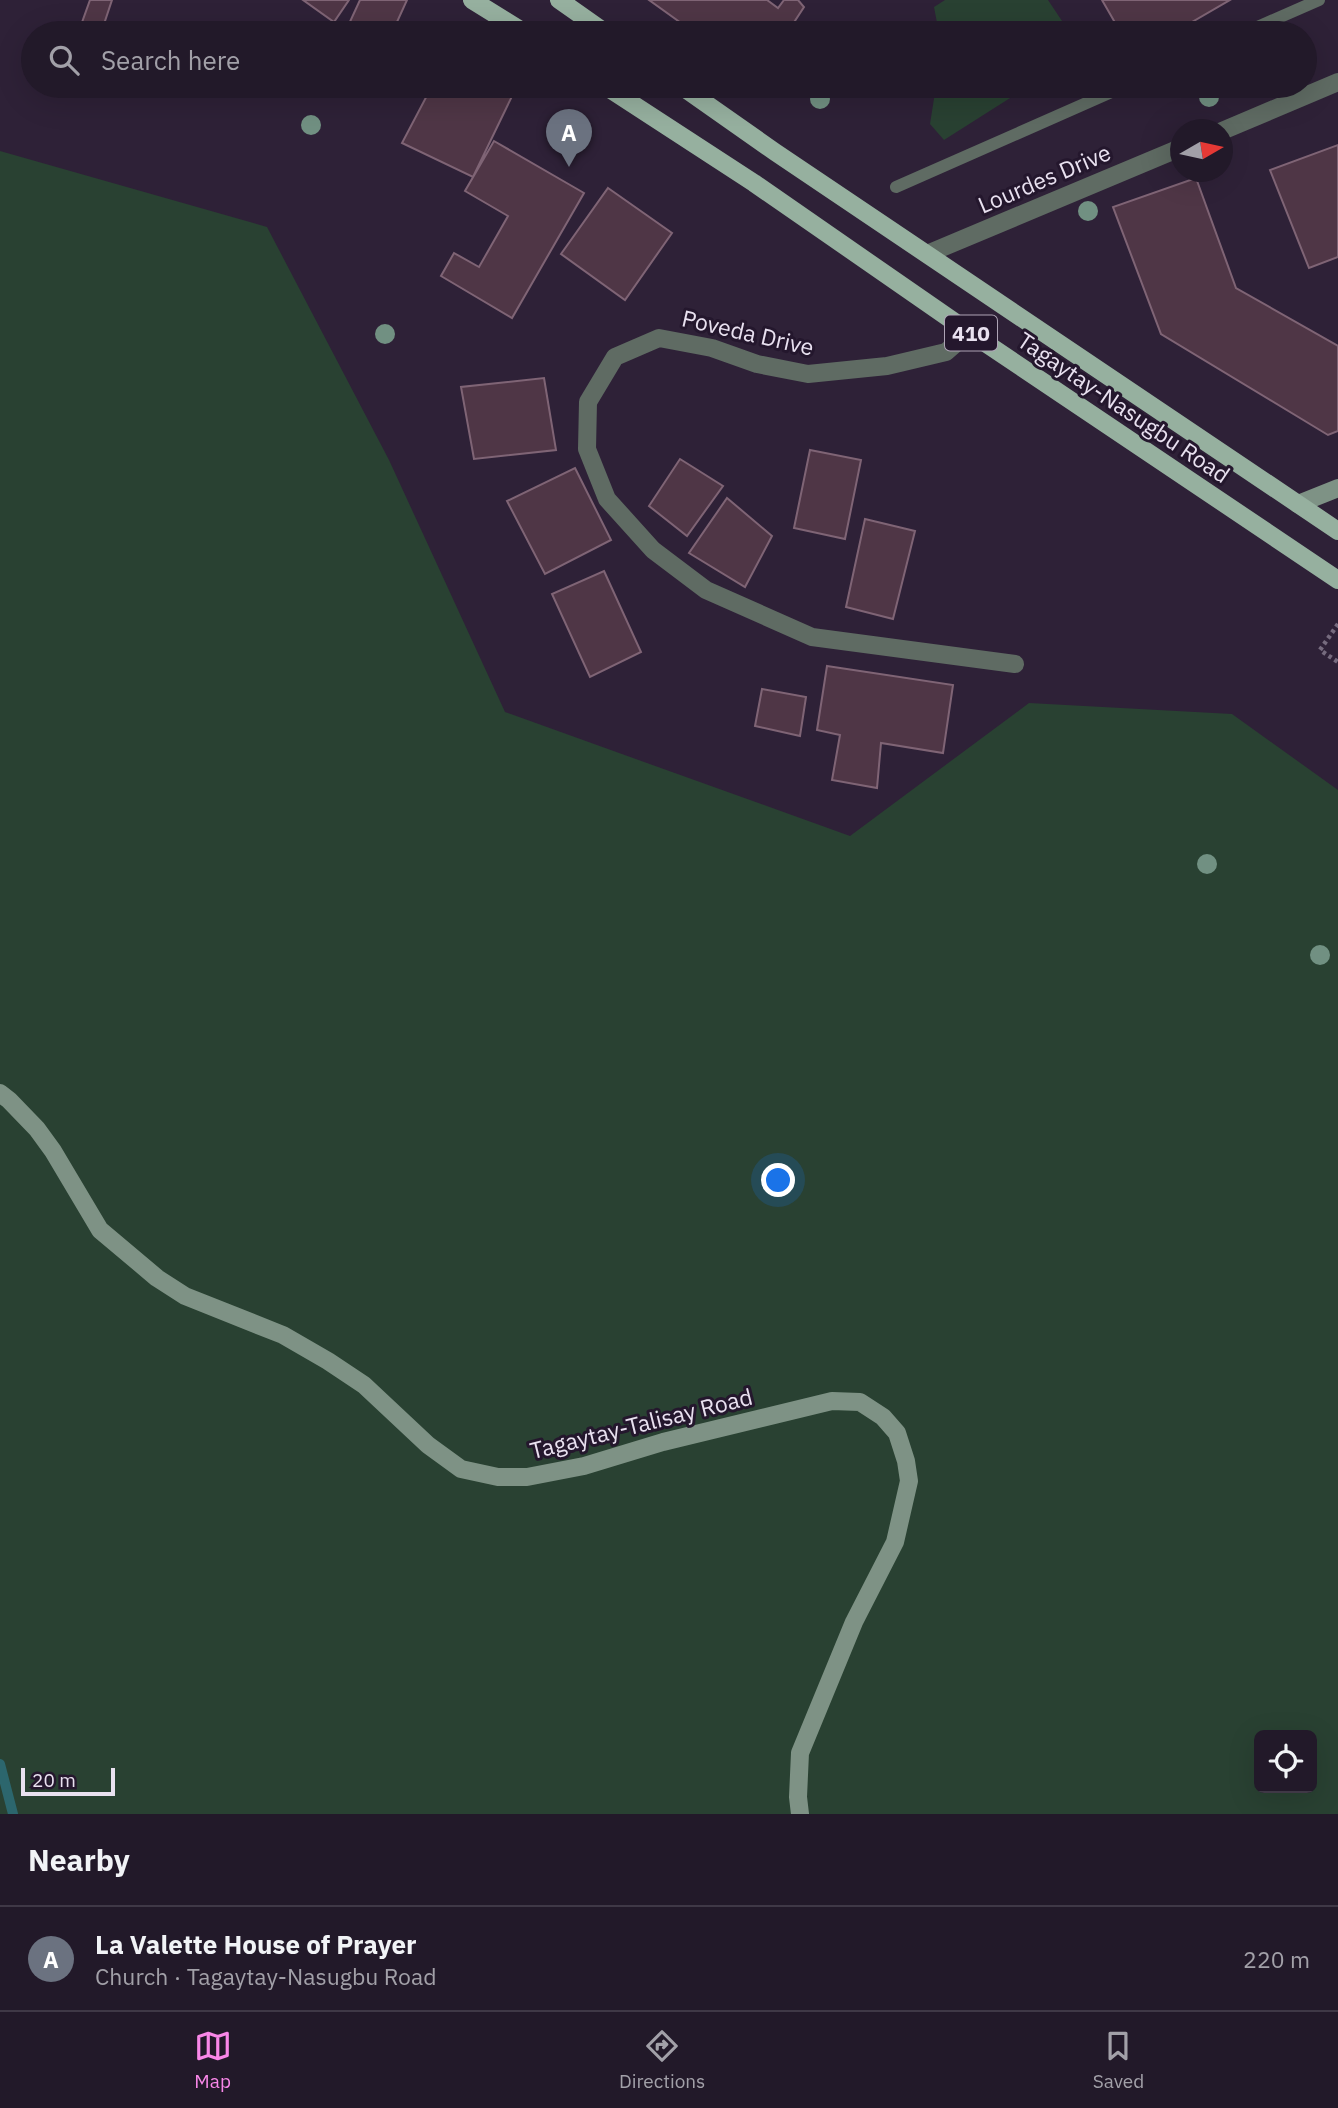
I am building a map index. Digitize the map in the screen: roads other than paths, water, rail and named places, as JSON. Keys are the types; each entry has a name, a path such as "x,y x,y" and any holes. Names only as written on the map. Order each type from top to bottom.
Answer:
{"main road":[{"path":"472,0 506,21"},
{"path":"559,0 589,21"},
{"name":"Tagaytay-Nasugbu Road","path":"623,98 754,183 969,332 1338,580"},
{"name":"Tagaytay-Nasugbu Road","path":"698,98 1338,531"},
{"path":"1298,504 1338,488"},
{"name":"Tagaytay-Talisay Road","path":"0,1093 45,1140 100,1230 157,1278 185,1296 283,1335 328,1361 364,1385 428,1445 461,1469 498,1477 527,1477 584,1466 663,1442 832,1401 860,1402 883,1417 897,1433 909,1481 895,1542 854,1622 800,1753 800,1814"}],"street":[{"path":"1317,91 1338,82"},
{"path":"1233,127 1300,98"},
{"name":"Lourdes Drive","path":"927,254 1170,153"},
{"name":"Poveda Drive","path":"969,332 946,352 887,366 808,374 757,364 712,348 659,338 615,357 589,402 587,449 607,499 653,550 706,590 811,637 1015,663"}],"lane":[{"path":"1271,21 1319,0"},
{"path":"896,187 1098,98"}],"waterway":[{"path":"0,1764 13,1814"}],"place":[{"name":"La Valette House of Prayer","path":"569,167"}]}
